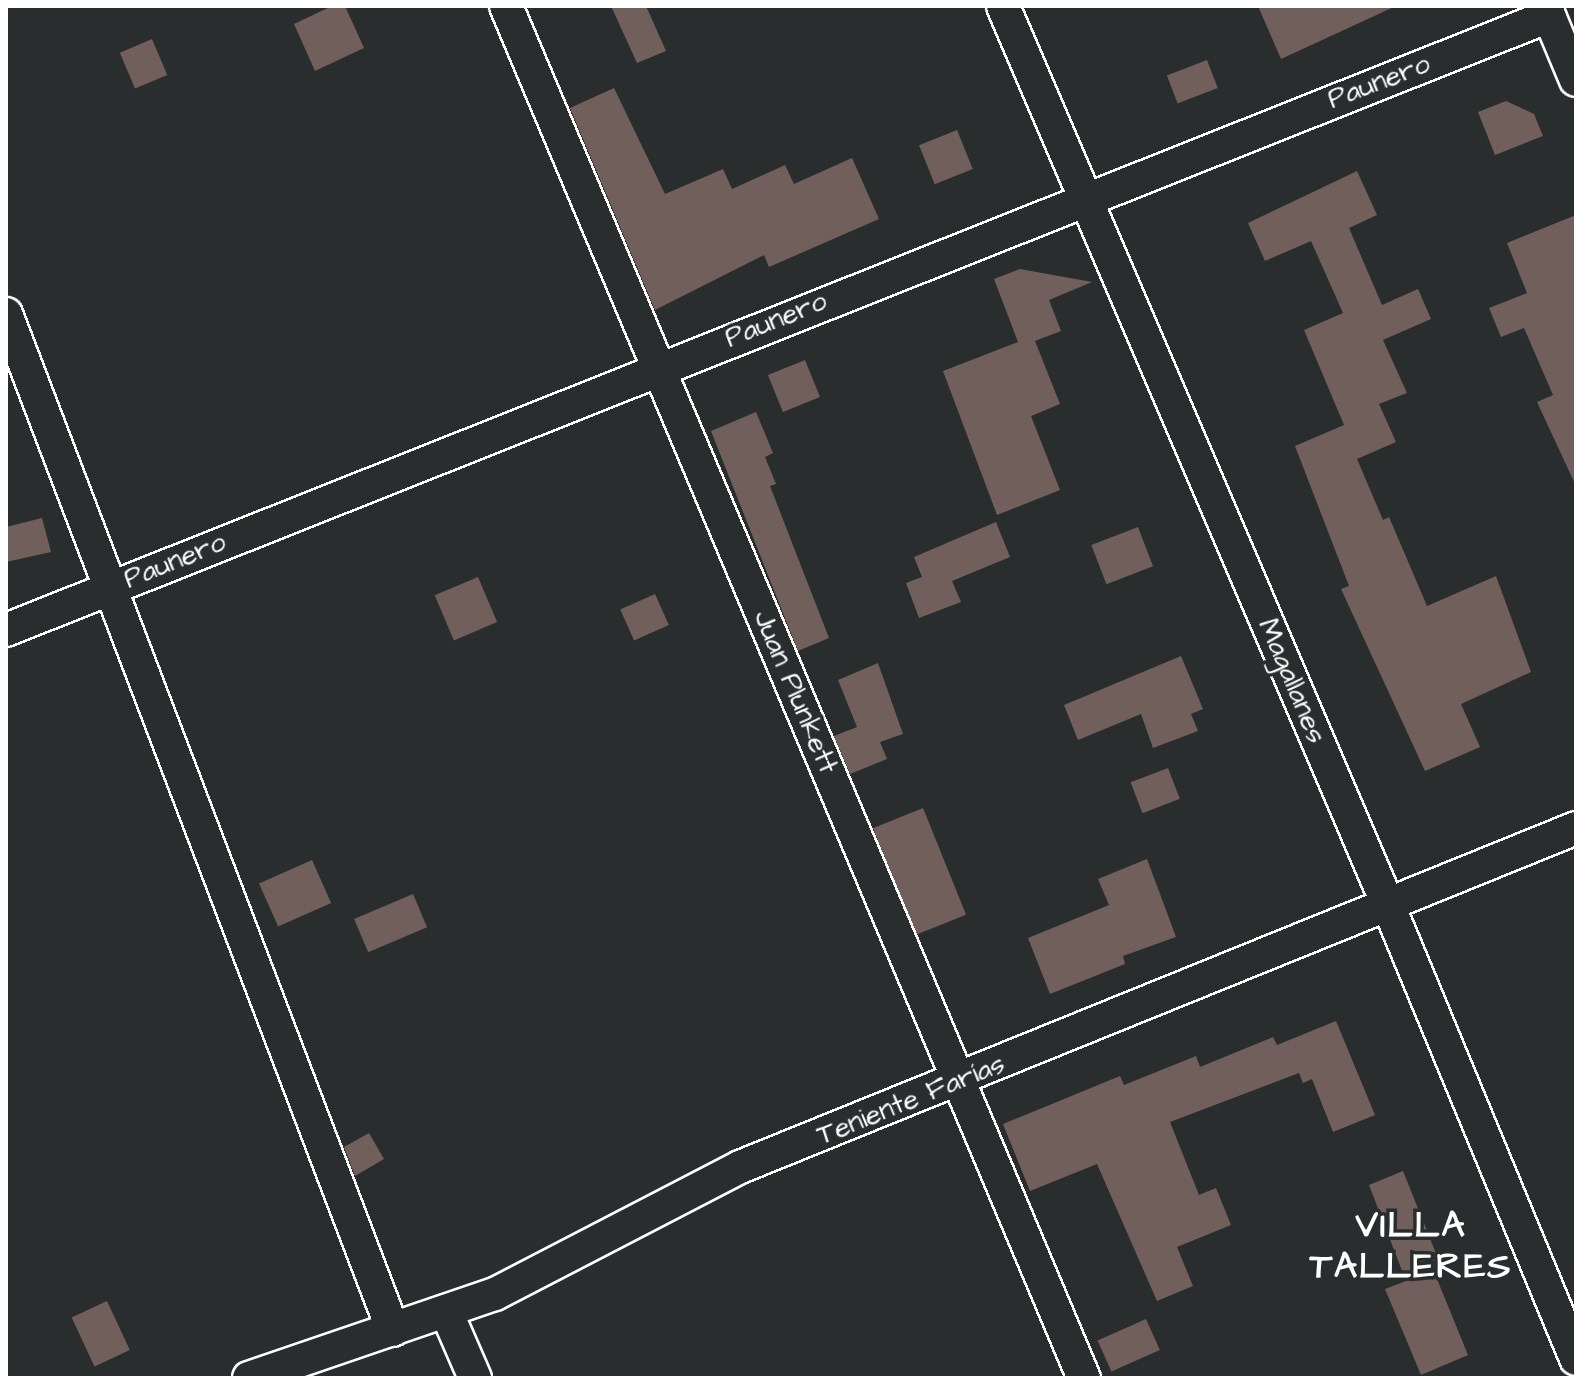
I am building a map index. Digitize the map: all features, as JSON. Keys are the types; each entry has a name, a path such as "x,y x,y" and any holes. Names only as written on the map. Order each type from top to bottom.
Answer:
{"street":[{"name":"Juan Plunkett","path":"506,6 1084,1378"},
{"name":"Magallanes","path":"1003,6 1389,907 1576,1359"},
{"name":"Paunero","path":"6,630 1547,11"},
{"path":"1547,11 1576,80"},
{"path":"6,314 393,1330"},
{"name":"Teniente Farías","path":"249,1378 495,1294 740,1167 1389,907 1576,828"},
{"path":"446,1311 475,1378"}],"building":[{"path":"332,6 345,6 364,48 315,71 294,24"},
{"path":"611,6 646,6 666,51 637,63"},
{"path":"1258,6 1396,6 1281,59"},
{"path":"152,39 167,75 135,89 120,53"},
{"path":"1207,60 1218,88 1178,103 1167,75"},
{"path":"614,88 665,194 723,169 732,189 785,165 794,184 852,158 879,219 769,267 764,255 655,310 570,108"},
{"path":"1506,101 1534,114 1543,136 1495,155 1478,112"},
{"path":"957,130 973,169 935,184 919,145"},
{"path":"1357,171 1377,215 1349,228 1382,305 1418,289 1431,319 1383,340 1407,393 1379,404 1396,442 1357,459 1383,520 1389,517 1427,606 1496,576 1531,672 1461,704 1480,747 1425,771 1341,589 1349,586 1295,446 1344,425 1304,330 1343,313 1311,241 1265,261 1248,223"},
{"path":"1576,215 1576,486 1537,402 1553,395 1524,328 1501,337 1489,308 1527,293 1507,243"},
{"path":"1020,269 1092,282 1049,300 1061,331 1035,341 1060,404 1031,416 1060,490 997,515 943,371 1018,342 994,279"},
{"path":"805,360 820,397 783,412 768,375"},
{"path":"756,412 773,453 765,457 776,484 770,486 829,638 798,651 711,431"},
{"path":"42,518 51,552 6,562 6,527"},
{"path":"996,522 1010,557 952,581 961,602 919,618 906,583 922,577 914,557"},
{"path":"1138,527 1153,566 1106,584 1091,545"},
{"path":"478,577 497,622 454,640 435,595"},
{"path":"655,594 669,625 634,641 620,609"},
{"path":"1181,656 1203,709 1191,714 1198,731 1153,748 1141,714 1078,740 1064,705"},
{"path":"878,663 903,734 880,742 887,759 850,774 834,736 857,727 838,680"},
{"path":"1168,768 1180,799 1142,813 1131,782"},
{"path":"923,808 966,915 916,935 873,828"},
{"path":"1147,859 1176,937 1123,956 1125,964 1050,994 1028,938 1109,905 1098,879"},
{"path":"312,860 331,903 278,927 259,884"},
{"path":"413,894 427,927 368,952 354,919"},
{"path":"1336,1021 1375,1115 1333,1132 1312,1079 1303,1083 1299,1073 1170,1122 1199,1195 1216,1188 1231,1225 1177,1247 1193,1286 1157,1301 1097,1164 1030,1191 1003,1124 1120,1076 1124,1085 1196,1056 1200,1067 1273,1037 1277,1045"},
{"path":"369,1133 384,1159 355,1176 344,1147"},
{"path":"1403,1171 1445,1276 1437,1279 1468,1355 1421,1375 1385,1289 1406,1281 1369,1185"},
{"path":"107,1301 130,1350 94,1366 72,1317"},
{"path":"1146,1319 1160,1350 1111,1372 1098,1341"}],"district":[{"name":"VILLA TALLERES","path":"1411,1246"}]}
